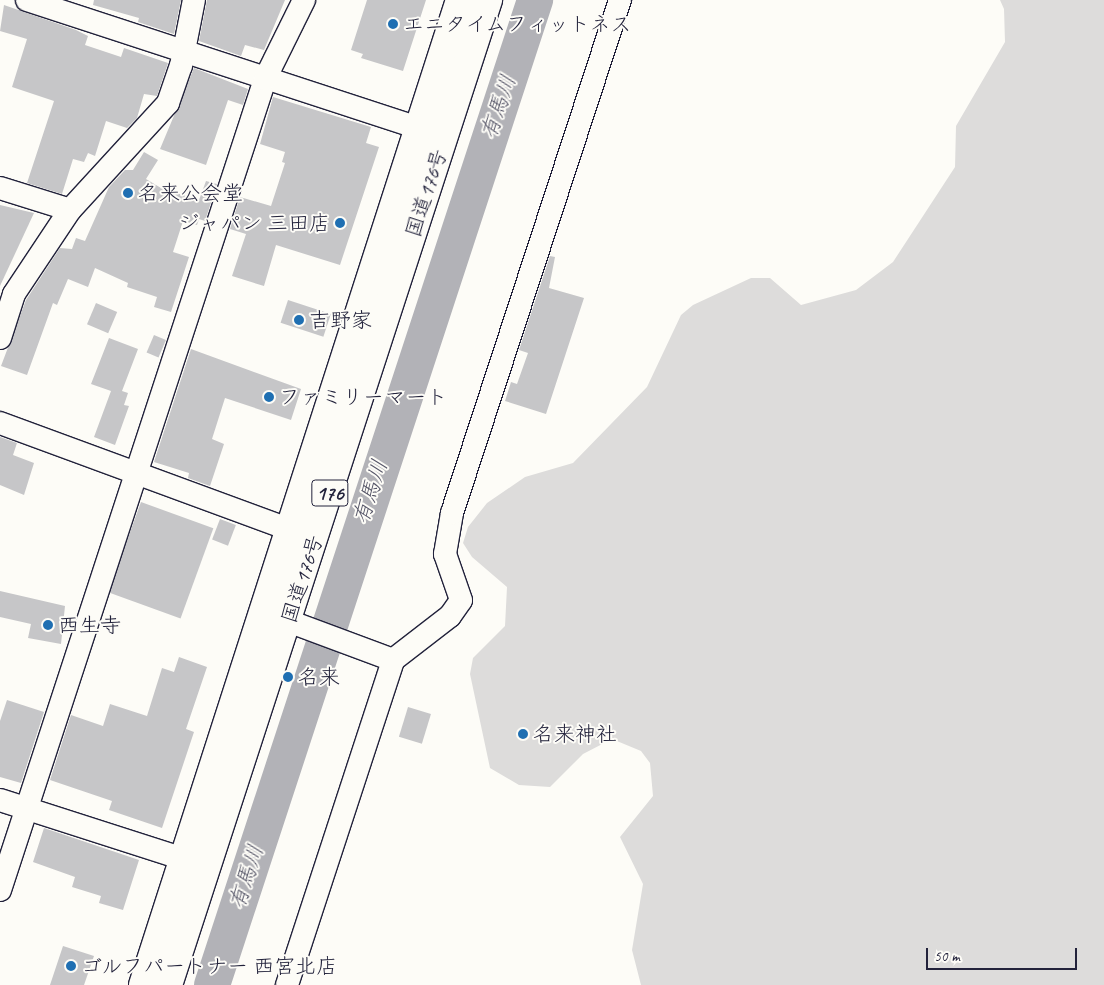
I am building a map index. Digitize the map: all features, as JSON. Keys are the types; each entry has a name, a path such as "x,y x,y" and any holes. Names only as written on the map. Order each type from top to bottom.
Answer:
{"highway":[{"name":"国道176号","path":"143,985 460,0"},
{"name":"国道176号","path":"168,985 297,624 315,539 488,0"}],"street":[{"path":"0,338 14,294 70,210 168,103 194,0"},
{"path":"0,890 28,810 265,79 304,0"},
{"path":"287,985 393,660 450,616 461,600 445,554 452,513 620,0"},
{"path":"35,1 183,49 265,79 418,128"},
{"path":"0,188 70,210"},
{"path":"0,423 136,476 315,539"},
{"path":"297,624 393,660"},
{"path":"0,800 184,859"}],"shaded area":[{"path":"1000,0 1104,0 1104,985 641,985 632,950 643,884 620,837 653,796 650,763 641,751 612,739 583,754 550,787 519,785 490,768 470,674 473,658 505,626 507,587 472,557 463,543 468,527 487,503 525,477 573,463 647,387 681,315 693,305 751,278 770,278 801,305 856,290 893,262 955,167 956,126 1005,42 1004,9"}],"building":[{"path":"94,0 181,0 174,34 138,22 139,18 93,5"},
{"path":"207,0 285,0 264,50 245,45 241,56 199,41"},
{"path":"367,0 426,0 403,71 361,58 363,54 351,50"},
{"path":"4,5 76,30 88,36 85,45 121,57 124,48 168,63 157,96 144,94 137,118 127,128 106,121 95,156 88,153 84,162 73,159 62,194 27,183 54,101 12,87 27,39 0,31"},
{"path":"194,68 248,89 243,105 228,100 206,165 160,149"},
{"path":"273,97 371,127 366,143 379,147 340,265 276,245 264,286 232,276 246,234 230,229 240,197 271,206 285,163 282,162 285,152 260,144"},
{"path":"144,152 158,160 146,179 161,188 199,200 206,181 217,184 205,221 199,219 197,225 183,221 173,252 189,257 171,312 154,307 157,297 127,287 128,283 95,268 88,287 68,279 57,305 53,303 27,375 1,366 26,300 60,248 72,249 76,238 85,241 109,187 125,170 133,170"},
{"path":"0,205 34,213 0,286"},
{"path":"550,256 555,257 549,288 584,298 546,414 505,401 511,382 517,384 528,353 519,350"},
{"path":"288,300 331,314 323,337 281,323"},
{"path":"96,303 117,312 108,333 87,324"},
{"path":"154,335 166,340 159,358 147,352"},
{"path":"109,338 138,349 122,391 128,393 124,405 129,406 115,445 94,437 111,391 91,384"},
{"path":"191,349 301,389 291,420 225,398 212,439 224,444 210,486 188,478 189,473 154,462"},
{"path":"0,437 17,443 13,455 34,463 24,495 0,485"},
{"path":"141,502 213,528 181,619 108,592"},
{"path":"220,519 236,525 228,546 212,540"},
{"path":"0,591 65,606 61,644 28,638 31,624 0,617"},
{"path":"179,657 207,667 186,729 194,732 162,828 109,810 112,801 50,780 71,715 103,726 110,704 147,716 162,668 174,672"},
{"path":"7,700 44,712 21,783 0,777 0,721"},
{"path":"408,707 431,714 422,744 399,737"},
{"path":"44,828 139,860 123,910 99,903 101,896 72,887 75,877 33,862"},
{"path":"63,946 94,956 84,985 50,985"}],"waterway":[{"name":"有馬川","path":"212,985 535,0"}],"place":[{"name":"エニタイムフィットネス","path":"393,24"},
{"name":"名来公会堂","path":"128,193"},
{"name":"ジャパン 三田店","path":"340,223"},
{"name":"吉野家","path":"299,320"},
{"name":"ファミリーマート","path":"269,397"},
{"name":"西生寺","path":"48,625"},
{"name":"名来","path":"288,677"},
{"name":"名来神社","path":"523,734"},
{"name":"ゴルフパートナー 西宮北店","path":"71,966"}]}
